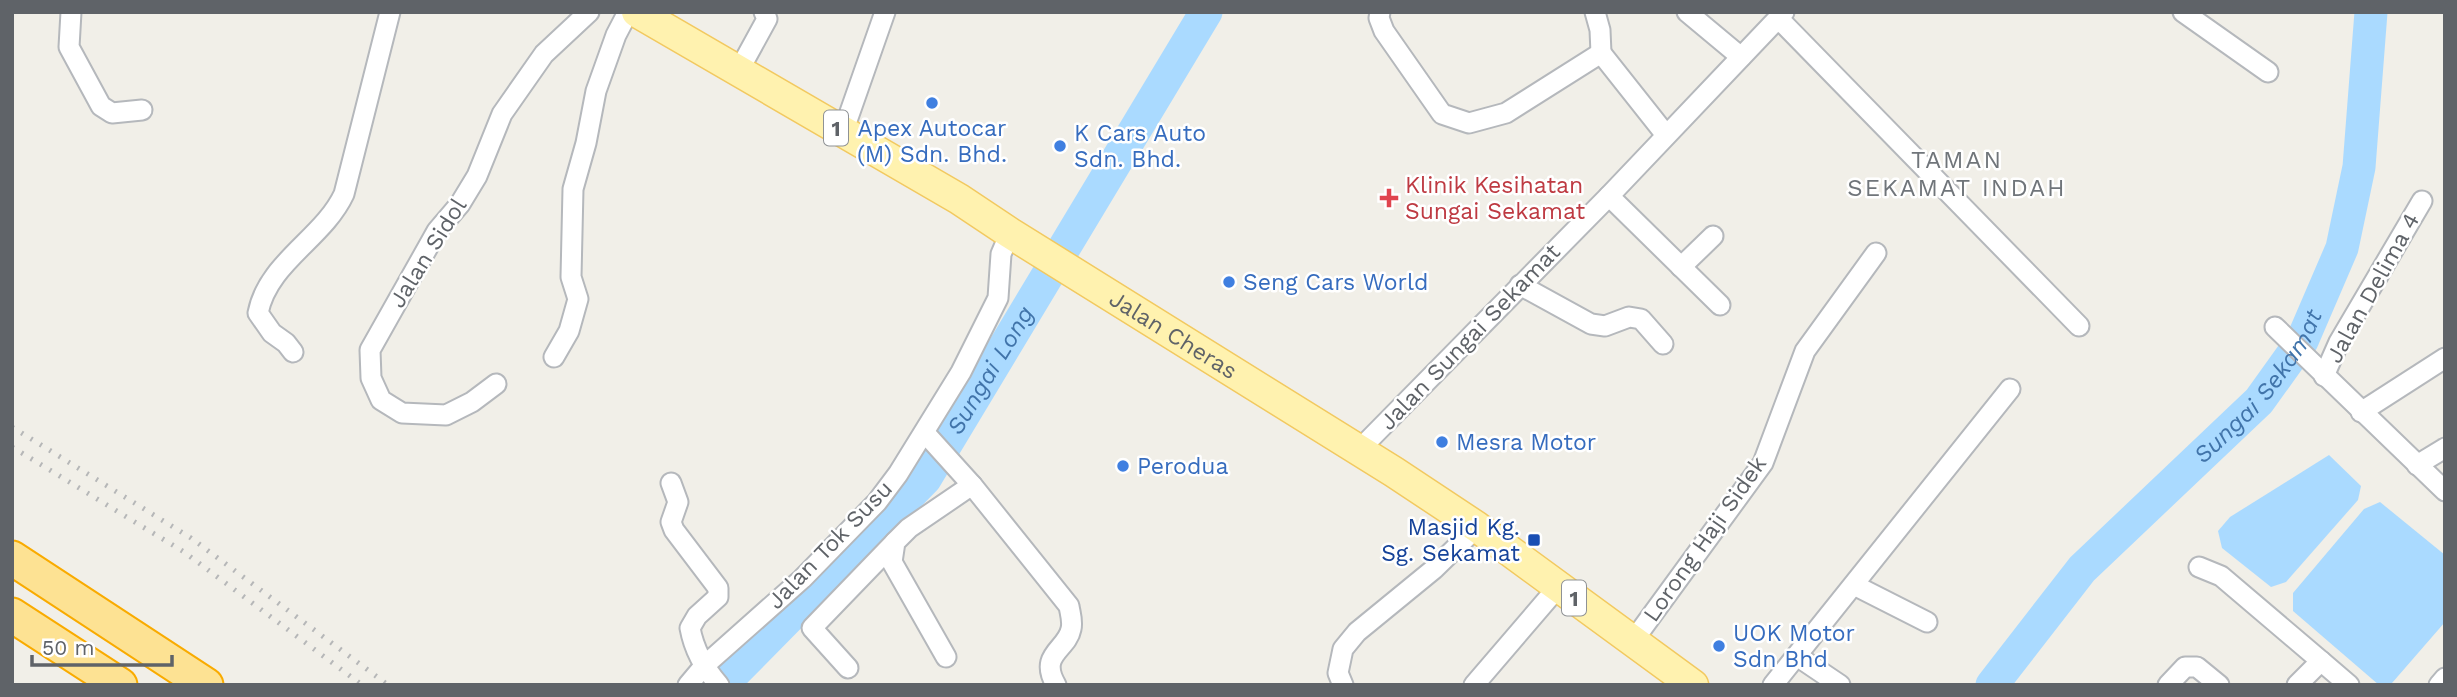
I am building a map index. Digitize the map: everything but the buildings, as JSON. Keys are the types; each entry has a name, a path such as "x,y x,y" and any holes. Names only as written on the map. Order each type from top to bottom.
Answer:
{"highway":[{"path":"12,558 206,685"},
{"path":"12,615 120,685"}],"main road":[{"name":"Jalan Cheras","path":"637,12 673,22 738,72 959,199 1359,450 1477,527 1693,685"}],"street":[{"path":"71,12 69,47 101,106 112,113 142,110"},
{"path":"293,352 272,333 258,313 260,303 269,282 336,211 344,194 390,12"},
{"name":"Jalan Sidol","path":"496,384 472,402 446,415 402,414 381,400 371,378 370,350 437,230 460,204 477,176 502,114 544,54 589,12"},
{"path":"554,357 569,331 578,299 571,278 573,189 586,143 596,91 616,35 628,12"},
{"path":"738,72 767,19 764,12"},
{"path":"843,132 885,12"},
{"path":"1380,12 1379,18 1384,31 1442,114 1469,123 1506,113 1601,53"},
{"path":"1595,12 1600,30 1601,53 1666,135"},
{"path":"1687,12 1741,57"},
{"path":"2183,12 2268,72"},
{"path":"1781,15 2078,326"},
{"name":"Jalan Sungai Sekamat","path":"1359,450 1609,196 1781,15"},
{"path":"1609,196 1720,305"},
{"name":"Jalan Delima 4","path":"2422,201 2339,342 2324,376 2445,491"},
{"path":"1681,267 1713,236"},
{"name":"Jalan Tok Susu","path":"688,685 710,675 877,502 929,438 999,298 1001,254 1022,241"},
{"name":"Lorong Haji Sidek","path":"1633,641 1763,463 1805,351 1876,253"},
{"path":"1520,285 1591,324 1605,327 1629,317 1641,319 1662,344"},
{"path":"2275,327 2324,376"},
{"path":"2361,412 2445,358"},
{"path":"1773,685 2010,389"},
{"path":"929,438 969,482 1069,606 1071,631 1052,659 1052,678 1056,685"},
{"path":"2417,466 2445,448"},
{"path":"848,668 811,628 909,528 969,482"},
{"path":"671,483 678,502 671,522 674,530 718,588 718,597 697,616 690,628 693,643 710,675"},
{"path":"1343,685 1338,673 1343,649 1357,632 1434,569 1477,527"},
{"path":"895,542 892,562 946,657"},
{"path":"2199,567 2221,576 2349,685"},
{"path":"1854,585 1927,622"},
{"path":"1474,685 1558,587"},
{"path":"1797,656 1840,685"},
{"path":"2297,685 2321,661"},
{"path":"2168,685 2185,667 2197,667 2218,685"},
{"path":"2439,685 2445,678"}],"water":[{"path":"2329,455 2361,486 2358,500 2286,582 2271,587 2222,548 2218,531 2230,517"},
{"path":"2380,502 2445,555 2445,622 2392,683 2379,685 2293,611 2293,593 2364,509"}],"waterway":[{"name":"Sungai Long","path":"722,685 925,479 1206,12"},
{"name":"Sungai Sekamat","path":"1992,685 2082,569 2259,401 2302,341 2342,248 2359,167 2371,12"}],"railway":[{"path":"12,427 191,538 388,685"},
{"path":"12,447 184,552 362,685"}],"place":[{"name":"Apex Autocar (M) Sdn. Bhd.","path":"932,103"},
{"name":"K Cars Auto Sdn. Bhd.","path":"1060,146"},
{"name":"Klinik Kesihatan Sungai Sekamat","path":"1389,198"},
{"name":"Seng Cars World","path":"1229,282"},
{"name":"Mesra Motor","path":"1442,442"},
{"name":"Perodua","path":"1123,466"},
{"name":"Masjid Kg. Sg. Sekamat","path":"1534,540"},
{"name":"UOK Motor Sdn Bhd","path":"1719,646"}],"district":[{"name":"TAMAN SEKAMAT INDAH","path":"1957,174"}]}
